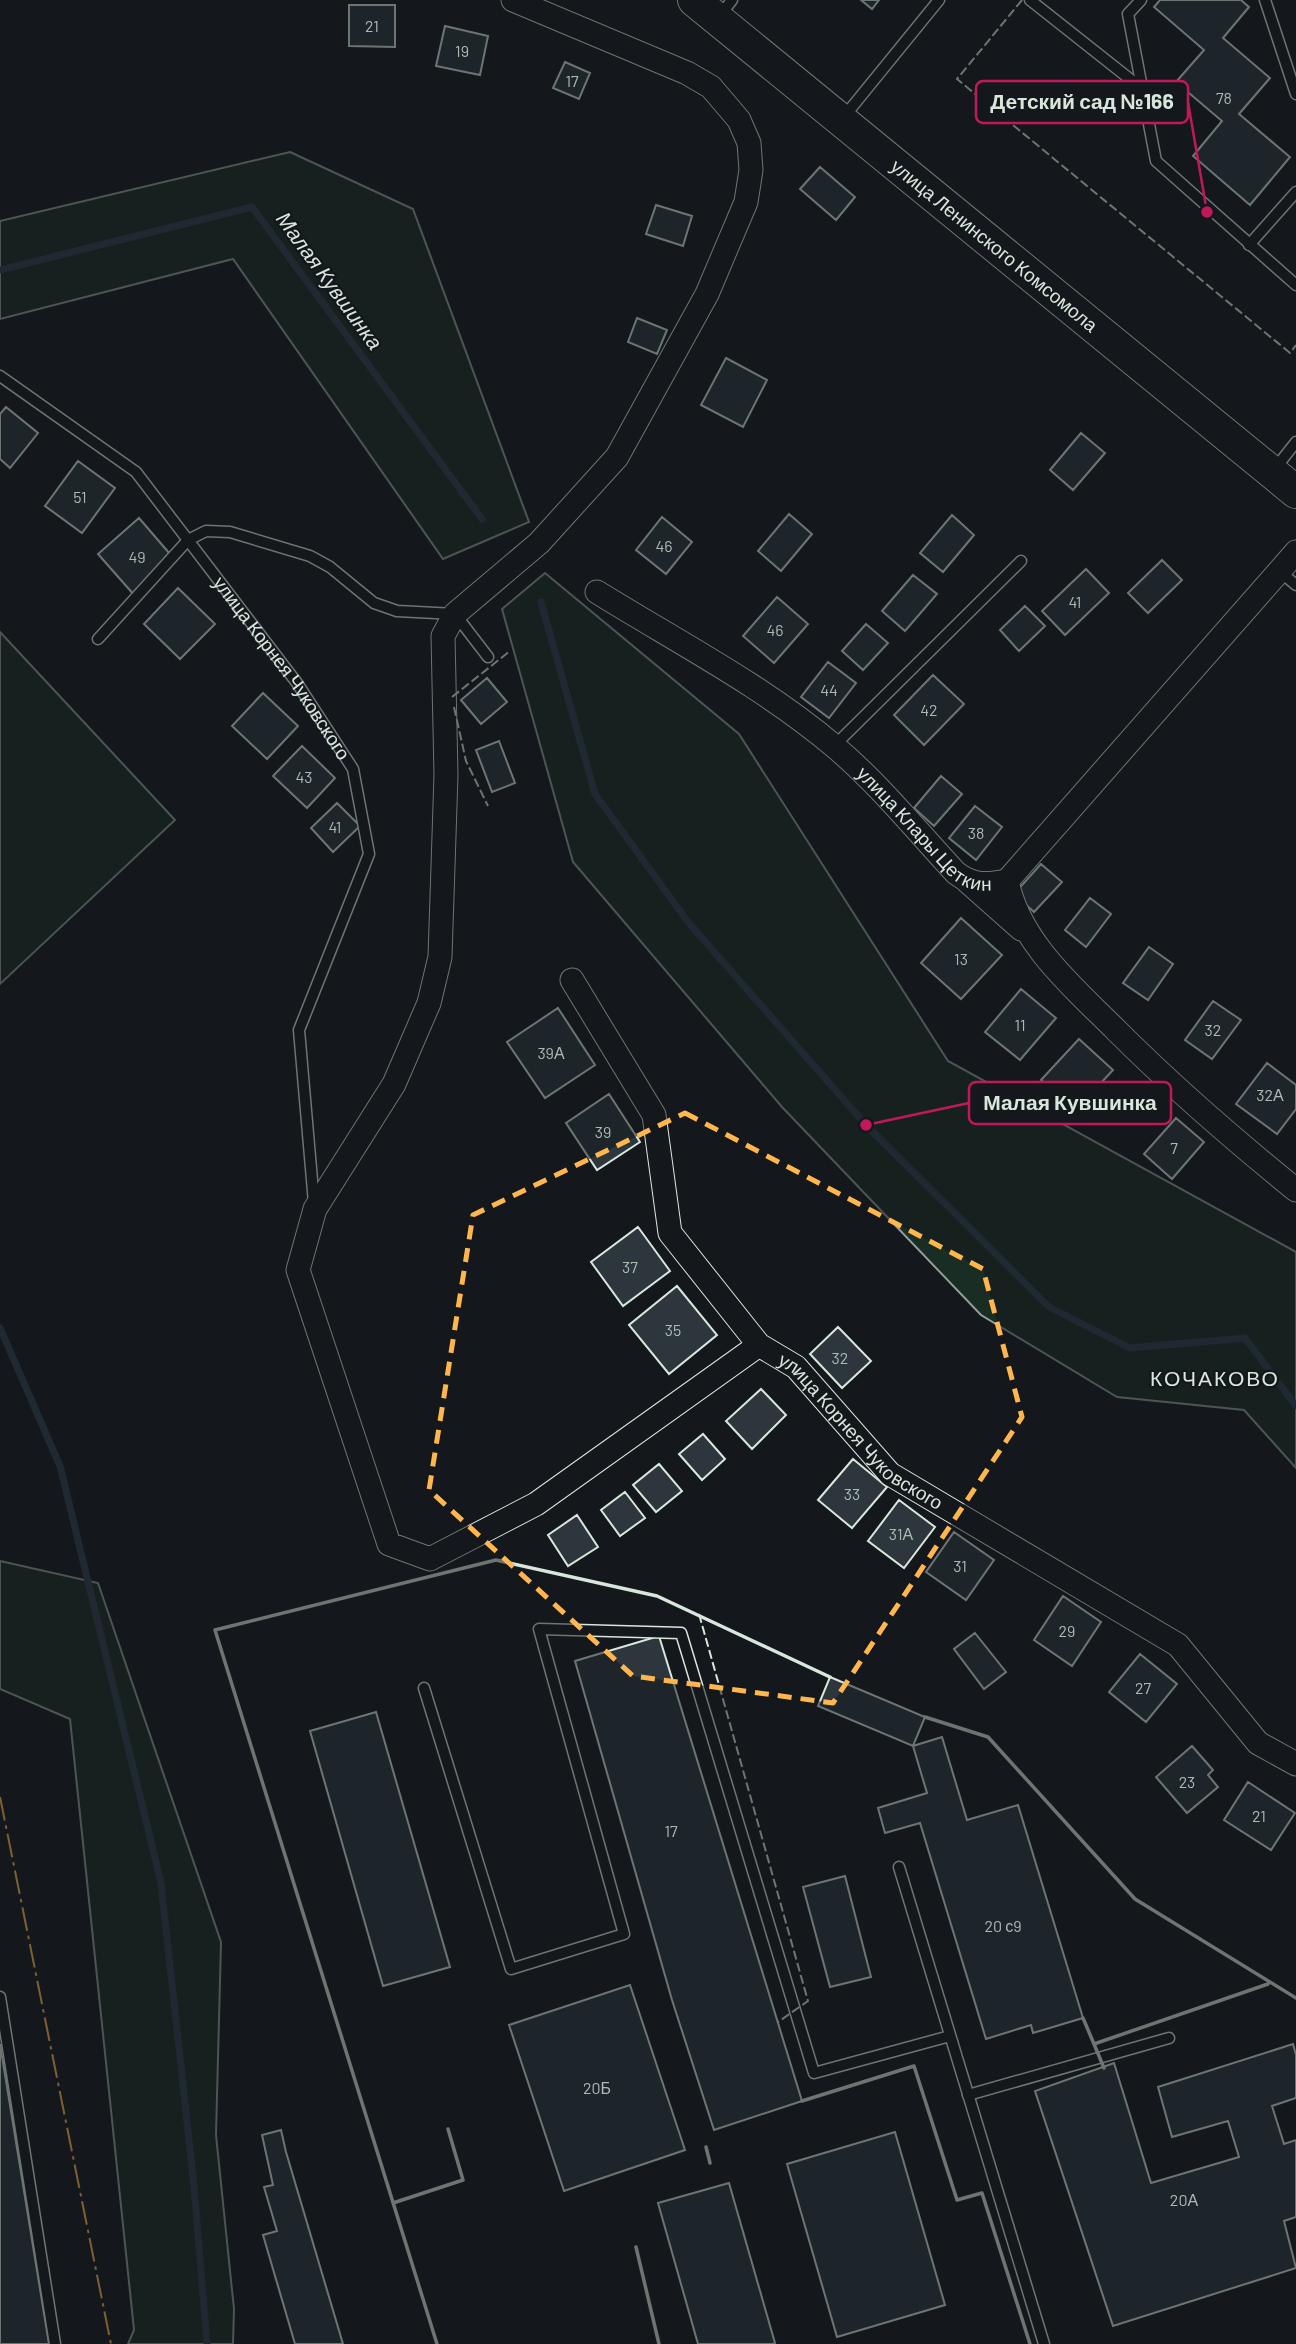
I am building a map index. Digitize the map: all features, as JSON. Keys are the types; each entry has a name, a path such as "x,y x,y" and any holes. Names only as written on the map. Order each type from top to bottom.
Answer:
{"main road":[{"name":"улица Ленинского Комсомола","path":"714,6 841,120 1284,482"}],"street":[{"path":"513,0 687,73 711,88 739,120 749,143 751,170 746,202 706,294 617,457 539,543 455,614 443,636 446,775 437,968 429,1003 394,1084 315,1209 298,1270 389,1544 430,1559 536,1504 759,1345"},
{"path":"1007,881 1288,578 1296,552"},
{"name":"улица Клары Цеткин","path":"597,592 791,713 834,746 867,776 956,873 968,882 982,885 1007,881 1010,899 1033,940 1069,984 1170,1084 1296,1190"},
{"path":"968,882 1033,940"},
{"name":"улица Корнея Чуковского","path":"572,980 654,1115 670,1233 759,1345 796,1367 890,1474 1178,1645 1258,1743 1296,1764"}],"lane":[{"path":"841,120 939,0"},
{"path":"1030,0 1145,91"},
{"path":"1141,0 1128,15 1145,91 1156,161 1296,285"},
{"path":"1265,0 1296,94"},
{"path":"1249,246 1296,192"},
{"name":"улица Корнея Чуковского","path":"0,376 136,472 297,683 353,769 369,854 299,1030 315,1209"},
{"path":"1284,482 1296,442"},
{"path":"97,639 188,540 206,531 230,532 310,556 330,567 374,603 397,611 455,614 488,657"},
{"path":"834,746 1021,561"},
{"path":"424,1688 511,1969 624,1934 539,1629 681,1633 814,2073 950,2036"},
{"path":"899,1867 1044,2344"},
{"path":"0,1997 55,2344"},
{"path":"968,2095 1169,2038"}],"highlighted area":[{"path":"685,1113 983,1269 1022,1417 833,1703 633,1676 429,1490 473,1215"}],"green space":[{"path":"290,152 413,209 529,522 443,559 233,259 0,319 0,221"},
{"path":"545,573 739,734 948,1061 1296,1252 1296,1468 1244,1410 1117,1397 981,1315 782,1107 573,862 502,609"},
{"path":"0,632 175,820 0,984"},
{"path":"0,1561 98,1583 221,1942 216,2135 234,2309 233,2344 128,2344 134,2330 70,1719 0,1689"}],"building":[{"path":"861,0 879,0 872,9"},
{"path":"1160,0 1241,0 1249,7 1223,38 1270,78 1239,114 1290,157 1250,205 1193,156 1222,121 1176,82 1204,50 1154,7"},
{"path":"349,5 395,5 395,47 349,46"},
{"path":"445,26 488,36 480,75 436,66"},
{"path":"565,62 590,73 579,99 553,88"},
{"path":"820,167 855,197 836,220 800,189"},
{"path":"656,205 692,216 683,246 646,234"},
{"path":"637,318 667,330 657,354 628,342"},
{"path":"726,358 767,380 743,427 701,405"},
{"path":"6,407 38,433 10,468 0,459 0,414"},
{"path":"1081,433 1105,453 1073,490 1050,470"},
{"path":"78,461 115,488 82,533 45,506"},
{"path":"789,514 812,534 781,571 758,551"},
{"path":"952,515 974,535 943,572 920,553"},
{"path":"662,517 692,542 666,574 636,550"},
{"path":"139,518 176,561 135,596 98,554"},
{"path":"1162,560 1182,580 1148,613 1128,593"},
{"path":"1086,569 1109,593 1065,635 1042,611"},
{"path":"913,575 937,594 905,631 882,611"},
{"path":"178,588 215,624 180,659 144,624"},
{"path":"777,597 808,624 774,663 743,636"},
{"path":"1025,606 1045,626 1019,651 1000,630"},
{"path":"866,624 888,643 863,670 842,651"},
{"path":"828,662 856,683 829,718 801,697"},
{"path":"933,675 964,704 924,745 894,715"},
{"path":"487,678 507,702 481,724 461,700"},
{"path":"263,693 298,726 267,759 232,726"},
{"path":"499,741 515,783 492,792 476,750"},
{"path":"302,746 335,778 307,808 273,776"},
{"path":"941,776 962,794 934,826 914,808"},
{"path":"337,803 360,826 333,852 311,828"},
{"path":"975,806 1002,827 976,860 949,838"},
{"path":"1041,864 1062,882 1034,912 1014,894"},
{"path":"1090,898 1111,914 1086,947 1065,930"},
{"path":"961,918 1002,955 961,999 921,963"},
{"path":"1149,947 1173,964 1148,1000 1123,983"},
{"path":"1021,989 1056,1018 1020,1060 985,1032"},
{"path":"1213,1001 1241,1020 1212,1059 1185,1040"},
{"path":"558,1008 595,1065 545,1098 507,1042"},
{"path":"1079,1039 1113,1070 1075,1111 1041,1080"},
{"path":"1267,1063 1296,1085 1296,1109 1277,1134 1236,1104"},
{"path":"609,1094 640,1142 597,1170 566,1123"},
{"path":"1176,1118 1204,1142 1172,1179 1144,1154"},
{"path":"638,1227 670,1271 623,1306 591,1262"},
{"path":"677,1286 717,1335 669,1374 629,1325"},
{"path":"838,1327 871,1361 842,1388 810,1354"},
{"path":"761,1389 786,1415 752,1449 726,1421"},
{"path":"703,1434 725,1459 702,1480 679,1454"},
{"path":"853,1459 887,1487 852,1528 818,1500"},
{"path":"659,1464 682,1491 656,1512 633,1485"},
{"path":"625,1492 645,1518 620,1536 601,1510"},
{"path":"899,1500 935,1527 904,1568 868,1541"},
{"path":"577,1515 598,1547 568,1566 548,1535"},
{"path":"954,1532 994,1560 966,1600 926,1572"},
{"path":"1063,1596 1101,1622 1072,1666 1034,1640"},
{"path":"975,1633 1006,1672 984,1689 954,1649"},
{"path":"659,1636 802,2101 714,2130 672,2000 575,1661"},
{"path":"1140,1654 1177,1684 1146,1722 1109,1692"},
{"path":"830,1677 925,1717 913,1746 818,1706"},
{"path":"376,1712 450,1967 383,1986 310,1731"},
{"path":"942,1737 967,1820 1018,1805 1083,2018 1033,2033 1031,2025 986,2039 920,1823 885,1833 878,1808 927,1793 913,1746"},
{"path":"1192,1746 1213,1770 1208,1775 1218,1787 1187,1813 1156,1777"},
{"path":"1248,1782 1295,1813 1271,1850 1224,1820"},
{"path":"845,1876 871,1977 830,1987 803,1887"},
{"path":"630,1985 685,2150 564,2191 509,2025"},
{"path":"0,2044 49,2344 0,2344"},
{"path":"1293,2044 1296,2055 1296,2098 1272,2106 1284,2144 1296,2140 1296,2217 1284,2221 1296,2268 1113,2326 1035,2091 1114,2063 1151,2183 1239,2157 1228,2121 1172,2137 1158,2087"},
{"path":"281,2130 343,2344 295,2344 263,2235 277,2231 264,2187 273,2185 262,2135"},
{"path":"895,2132 945,2305 837,2337 787,2164"},
{"path":"729,2183 775,2343 773,2344 698,2344 658,2203"}],"waterway":[{"name":"Малая Кувшинка","path":"0,270 252,207 482,519"},
{"name":"Малая Кувшинка","path":"541,602 595,794 688,922 866,1125 1049,1307 1130,1348 1245,1338 1296,1406"},
{"path":"0,1328 60,1466 161,1883 194,2186 207,2344"}],"fence":[{"path":"1022,0 957,79 1290,353 1296,345"},
{"path":"452,697 510,651"},
{"path":"454,707 466,761 488,806"},
{"path":"699,1614 808,2001 778,2022"}],"wall":[{"path":"437,2344 215,1630 496,1560 657,1596 830,1677"},
{"path":"925,1717 988,1737 1135,1899 1296,1998"},
{"path":"1104,2068 1094,2044 1268,1984"},
{"path":"1083,2018 1094,2044"},
{"path":"802,2101 914,2066 957,2200 982,2193 1030,2344"},
{"path":"393,2203 463,2180 448,2129"},
{"path":"706,2147 710,2163"},
{"path":"636,2247 659,2344"}],"power":[{"path":"0,1797 111,2344"}],"place":[{"name":"Детский сад №166","path":"1207,212"},
{"name":"Малая Кувшинка","path":"866,1125"}],"district":[{"name":"КОЧАКОВО","path":"1215,1379"}]}
